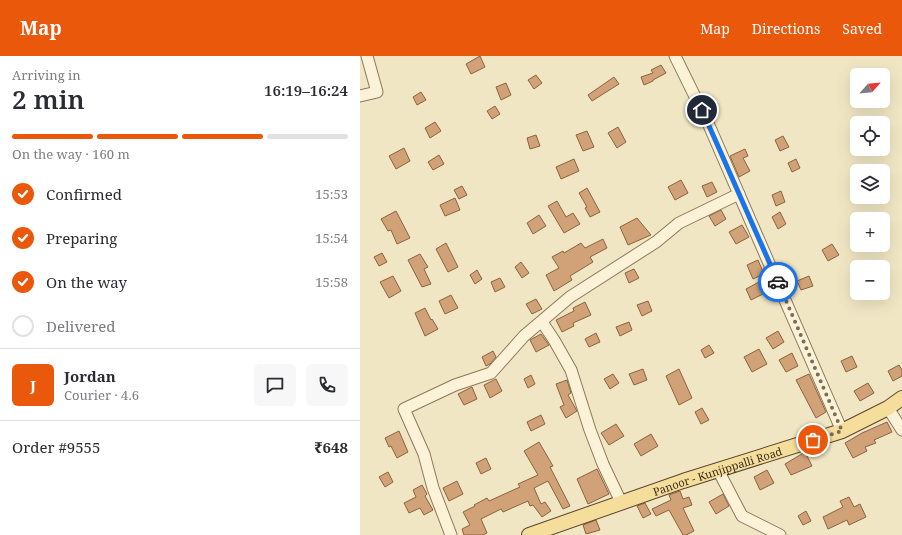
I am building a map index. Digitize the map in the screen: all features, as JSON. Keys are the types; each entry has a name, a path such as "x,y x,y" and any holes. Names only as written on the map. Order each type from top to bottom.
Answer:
{"main road":[{"name":"Panoor - Kunjippalli Road","path":"529,535 621,502 842,431 888,408 902,398"}],"street":[{"path":"360,96 377,92 367,56"},
{"path":"675,56 708,123 842,431"},
{"path":"451,535 433,488 424,454 404,409 455,385 492,373 524,336 570,297 656,242 679,223 739,194"},
{"path":"542,322 571,370 590,430 603,464 621,502"},
{"path":"888,408 902,430"},
{"path":"718,470 742,516 780,535"}],"building":[{"path":"480,56 485,67 471,74 466,64"},
{"path":"661,65 666,73 644,85 641,77 653,73 651,70"},
{"path":"536,75 542,83 534,89 528,80"},
{"path":"614,77 619,84 592,101 588,95"},
{"path":"506,83 511,95 501,100 496,87"},
{"path":"421,92 426,100 417,105 413,97"},
{"path":"495,106 500,114 492,119 487,111"},
{"path":"435,122 441,131 430,138 425,128"},
{"path":"618,127 626,142 617,148 608,133"},
{"path":"587,131 594,147 583,151 576,135"},
{"path":"536,135 540,146 530,149 527,138"},
{"path":"783,136 789,147 780,151 775,140"},
{"path":"404,148 410,161 396,169 389,156"},
{"path":"745,149 748,156 743,158 750,171 739,177 730,156"},
{"path":"439,155 444,164 433,170 428,162"},
{"path":"574,159 579,171 561,179 556,167"},
{"path":"796,159 800,168 792,172 788,163"},
{"path":"681,180 688,193 675,200 668,187"},
{"path":"712,182 717,192 707,197 702,186"},
{"path":"462,186 467,195 459,199 454,190"},
{"path":"587,188 600,212 590,217 585,208 587,207 579,193"},
{"path":"781,191 785,202 776,206 772,195"},
{"path":"455,198 460,210 445,216 440,205"},
{"path":"557,201 566,217 573,213 580,224 564,233 548,206"},
{"path":"721,210 726,219 715,226 709,216"},
{"path":"396,211 410,238 397,244 391,230 388,231 381,219"},
{"path":"780,212 786,224 778,229 772,217"},
{"path":"539,215 546,226 533,234 527,223"},
{"path":"637,218 651,235 628,245 620,227"},
{"path":"742,225 749,237 736,244 729,232"},
{"path":"603,239 607,248 590,257 593,262 570,276 572,280 554,291 546,275 559,268 552,257 563,251 564,253 581,243 585,248"},
{"path":"446,243 458,267 448,272 436,249"},
{"path":"832,244 839,255 828,261 822,250"},
{"path":"382,253 387,262 379,266 374,257"},
{"path":"420,254 428,267 424,269 431,284 422,287 408,260"},
{"path":"758,260 764,274 753,279 747,265"},
{"path":"521,262 529,273 522,278 515,267"},
{"path":"634,269 639,278 629,283 625,273"},
{"path":"477,270 482,279 475,284 470,275"},
{"path":"393,276 401,291 389,298 380,282"},
{"path":"809,276 813,286 801,290 797,281"},
{"path":"500,278 505,287 495,292 491,282"},
{"path":"759,282 765,293 751,300 746,289"},
{"path":"451,295 458,308 445,314 439,301"},
{"path":"536,299 542,309 532,314 526,304"},
{"path":"648,301 652,311 642,316 637,305"},
{"path":"585,302 591,315 573,323 574,326 562,332 556,320 574,311 573,308"},
{"path":"425,308 431,320 432,319 438,329 425,336 415,313"},
{"path":"629,322 632,330 620,336 616,327"},
{"path":"778,331 784,342 773,349 766,338"},
{"path":"596,333 600,342 589,347 585,339"},
{"path":"541,334 549,345 536,352 530,340"},
{"path":"709,345 714,353 705,358 701,350"},
{"path":"759,349 767,364 752,372 744,357"},
{"path":"493,351 496,357 486,366 482,357"},
{"path":"792,353 798,366 786,372 779,360"},
{"path":"852,356 857,367 846,372 841,361"},
{"path":"899,365 902,370 902,376 893,381 888,371"},
{"path":"643,369 647,380 634,385 629,374"},
{"path":"679,369 692,398 679,405 666,376"},
{"path":"613,374 619,383 610,389 604,379"},
{"path":"809,374 826,412 816,418 796,380"},
{"path":"531,375 535,384 528,388 524,379"},
{"path":"496,379 502,391 490,398 484,385"},
{"path":"567,380 571,393 568,395 577,411 566,418 560,407 564,405 556,384"},
{"path":"868,383 874,393 860,401 854,391"},
{"path":"472,387 477,399 464,405 458,394"},
{"path":"702,408 709,420 701,424 695,412"},
{"path":"541,415 545,424 531,431 527,422"},
{"path":"887,422 892,432 874,440 876,443 865,447 867,451 853,458 845,443 862,433"},
{"path":"616,424 624,436 609,445 601,433"},
{"path":"399,431 408,452 397,458 391,446 389,447 385,438"},
{"path":"651,434 658,446 641,456 634,444"},
{"path":"539,442 553,466 550,467 570,506 563,509 548,481 534,488 541,504 545,502 551,511 542,517 533,505 530,506 528,501 503,512 501,509 481,519 487,533 483,535 464,535 462,529 470,525 463,512 487,498 489,501 520,487 518,484 538,475 524,451"},
{"path":"805,452 812,466 791,475 785,464"},
{"path":"486,458 491,469 481,474 476,463"},
{"path":"597,469 609,494 588,504 577,479"},
{"path":"767,470 774,483 760,490 754,477"},
{"path":"388,472 393,482 385,487 379,477"},
{"path":"457,481 463,494 449,501 443,488"},
{"path":"422,485 427,494 425,496 433,510 424,515 420,508 409,513 404,503 416,497 413,490"},
{"path":"680,491 683,499 689,497 692,505 683,508 694,531 686,535 683,535 669,510 656,516 652,509 671,500 669,495"},
{"path":"723,494 729,506 716,514 709,502"},
{"path":"849,497 854,507 860,504 866,517 849,525 847,520 828,529 823,517 843,507 840,501"},
{"path":"645,503 651,514 643,518 637,506"},
{"path":"806,511 811,521 803,525 798,516"},
{"path":"596,520 600,530 586,534 583,525"}],"way so far":[{"path":"778,282 842,431 813,440"}],"route":[{"path":"702,110 778,282"}]}
